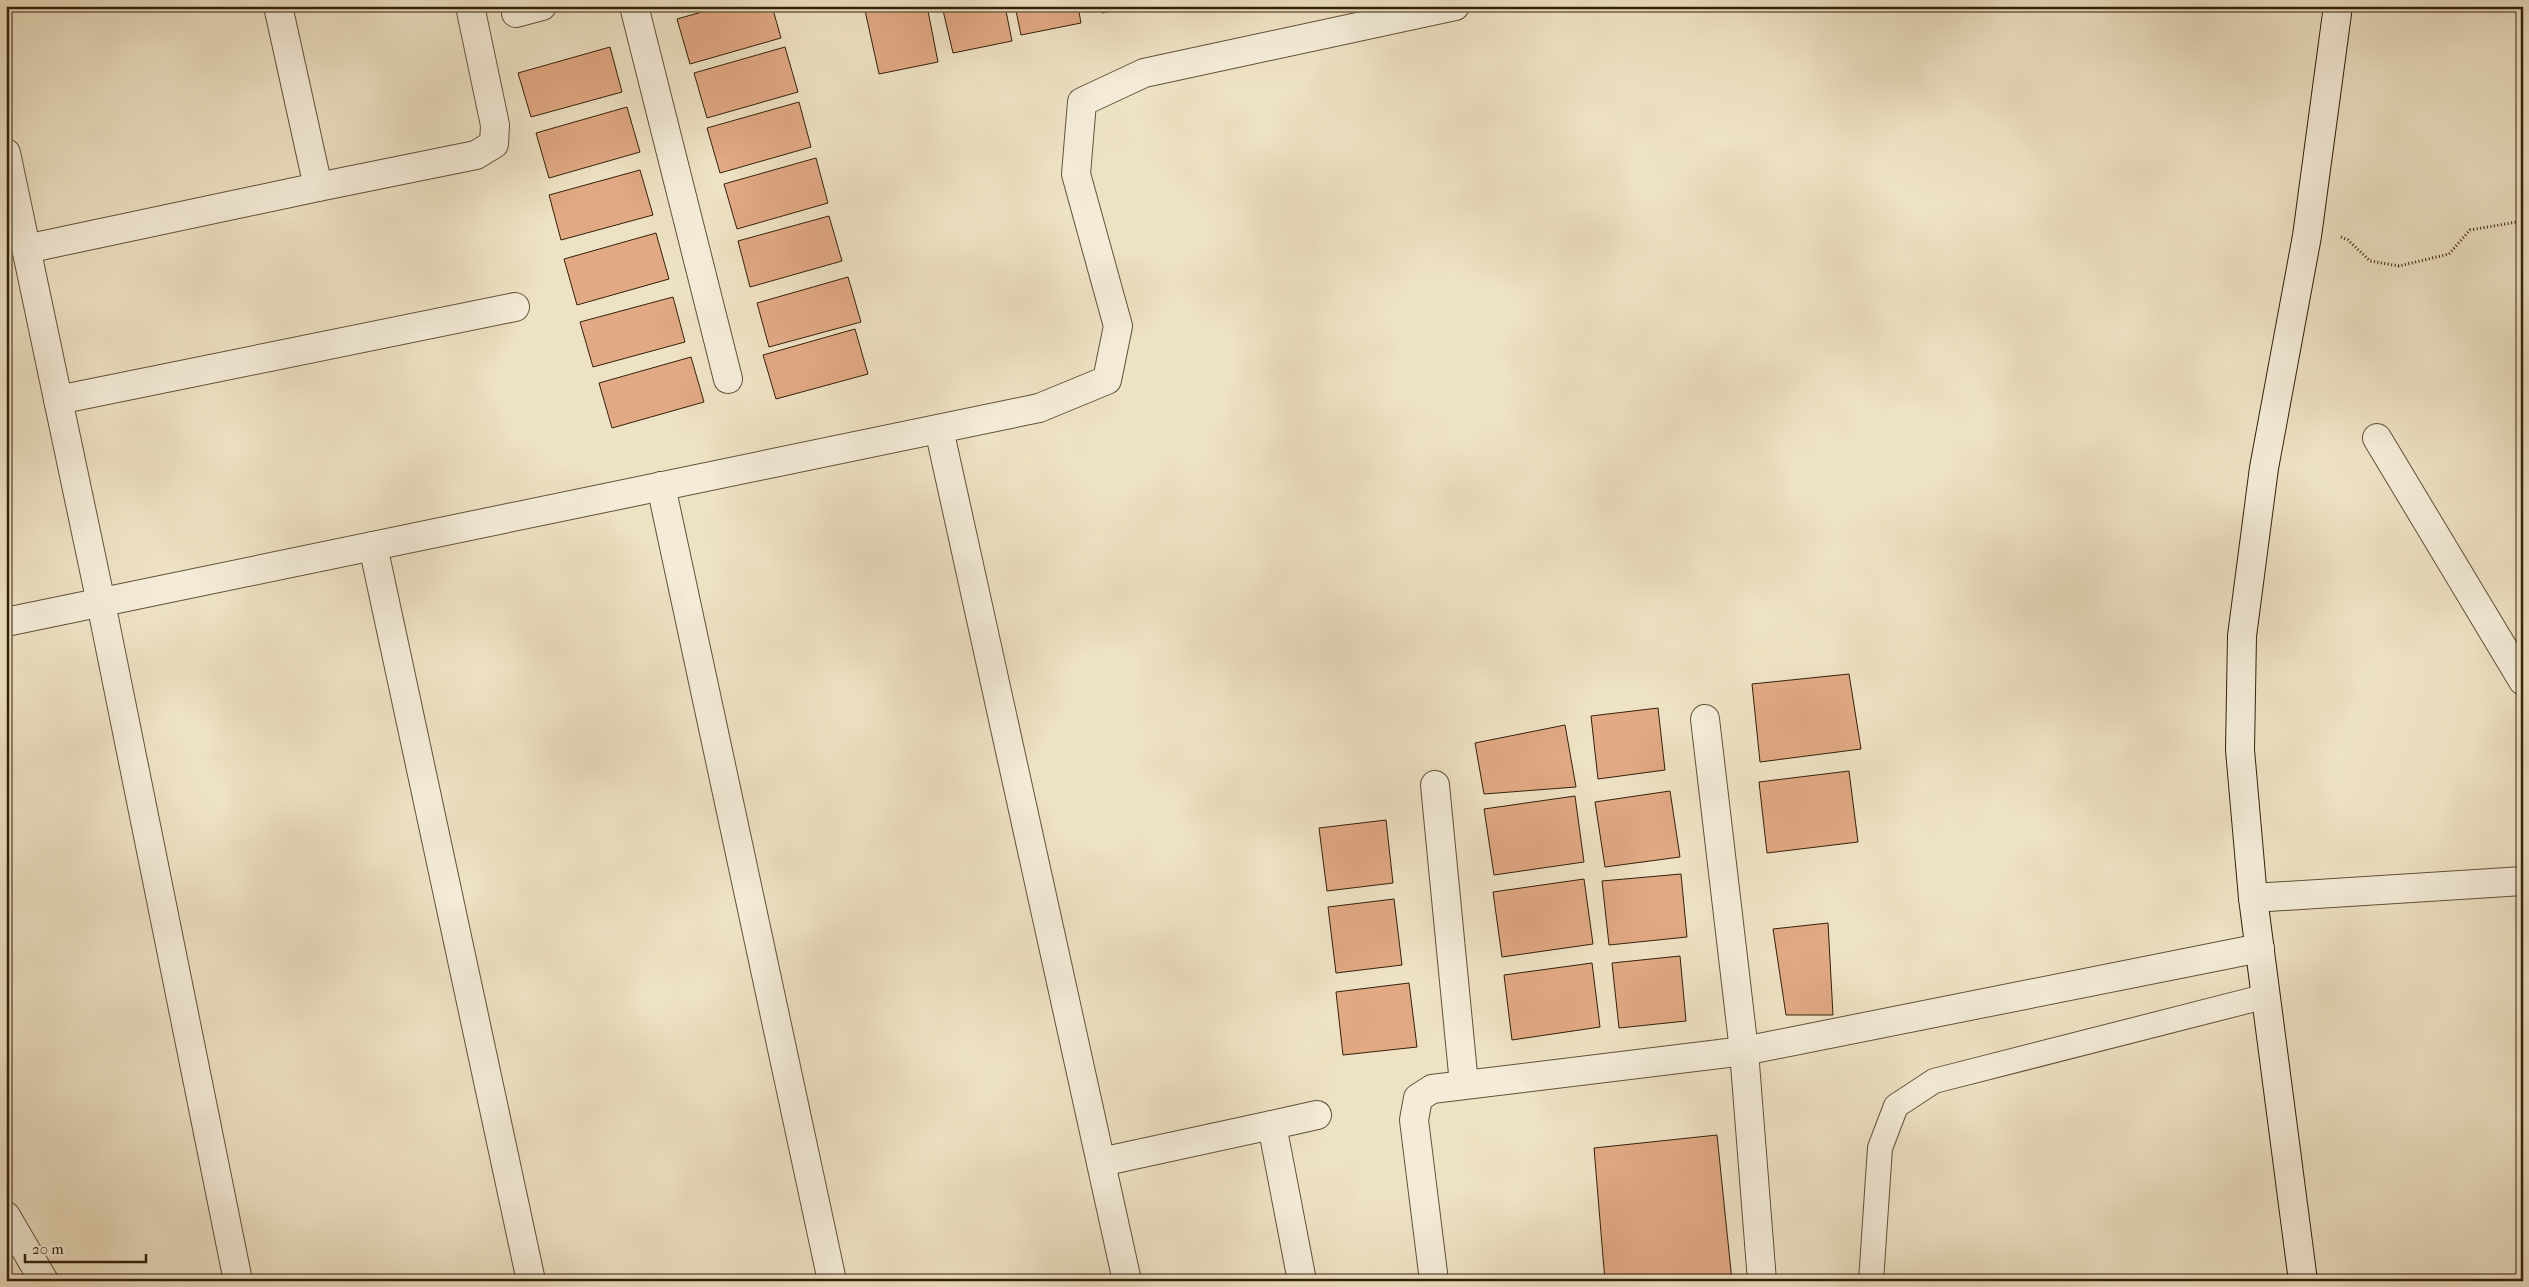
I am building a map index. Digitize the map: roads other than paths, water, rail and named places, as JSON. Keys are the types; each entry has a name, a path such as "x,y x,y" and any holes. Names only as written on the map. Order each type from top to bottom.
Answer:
{"street":[{"path":"278,6 318,187"},
{"path":"26,249 476,155 494,144 495,125 470,6"},
{"path":"634,6 728,379"},
{"path":"6,622 1039,408 1107,380 1118,326 1076,174 1082,102 1144,73 1456,6"},
{"path":"2303,1281 2253,898 2240,750 2242,636 2264,468 2309,222 2338,6"},
{"path":"6,153 101,602 238,1281"},
{"path":"58,400 516,307"},
{"path":"939,429 1127,1281"},
{"path":"2377,438 2523,681"},
{"path":"661,486 832,1281"},
{"path":"373,546 531,1281"},
{"path":"1705,719 1744,1051 1762,1281"},
{"path":"1435,785 1464,1084"},
{"path":"2253,898 2523,881"},
{"path":"1434,1281 1414,1120 1418,1098 1432,1089 1744,1051 2260,948"},
{"path":"1102,1162 1317,1115"},
{"path":"1272,1125 1302,1281"},
{"path":"6,1216 44,1281"}],"lane":[{"path":"1871,1281 1880,1148 1896,1106 1934,1082 2267,996"}]}
